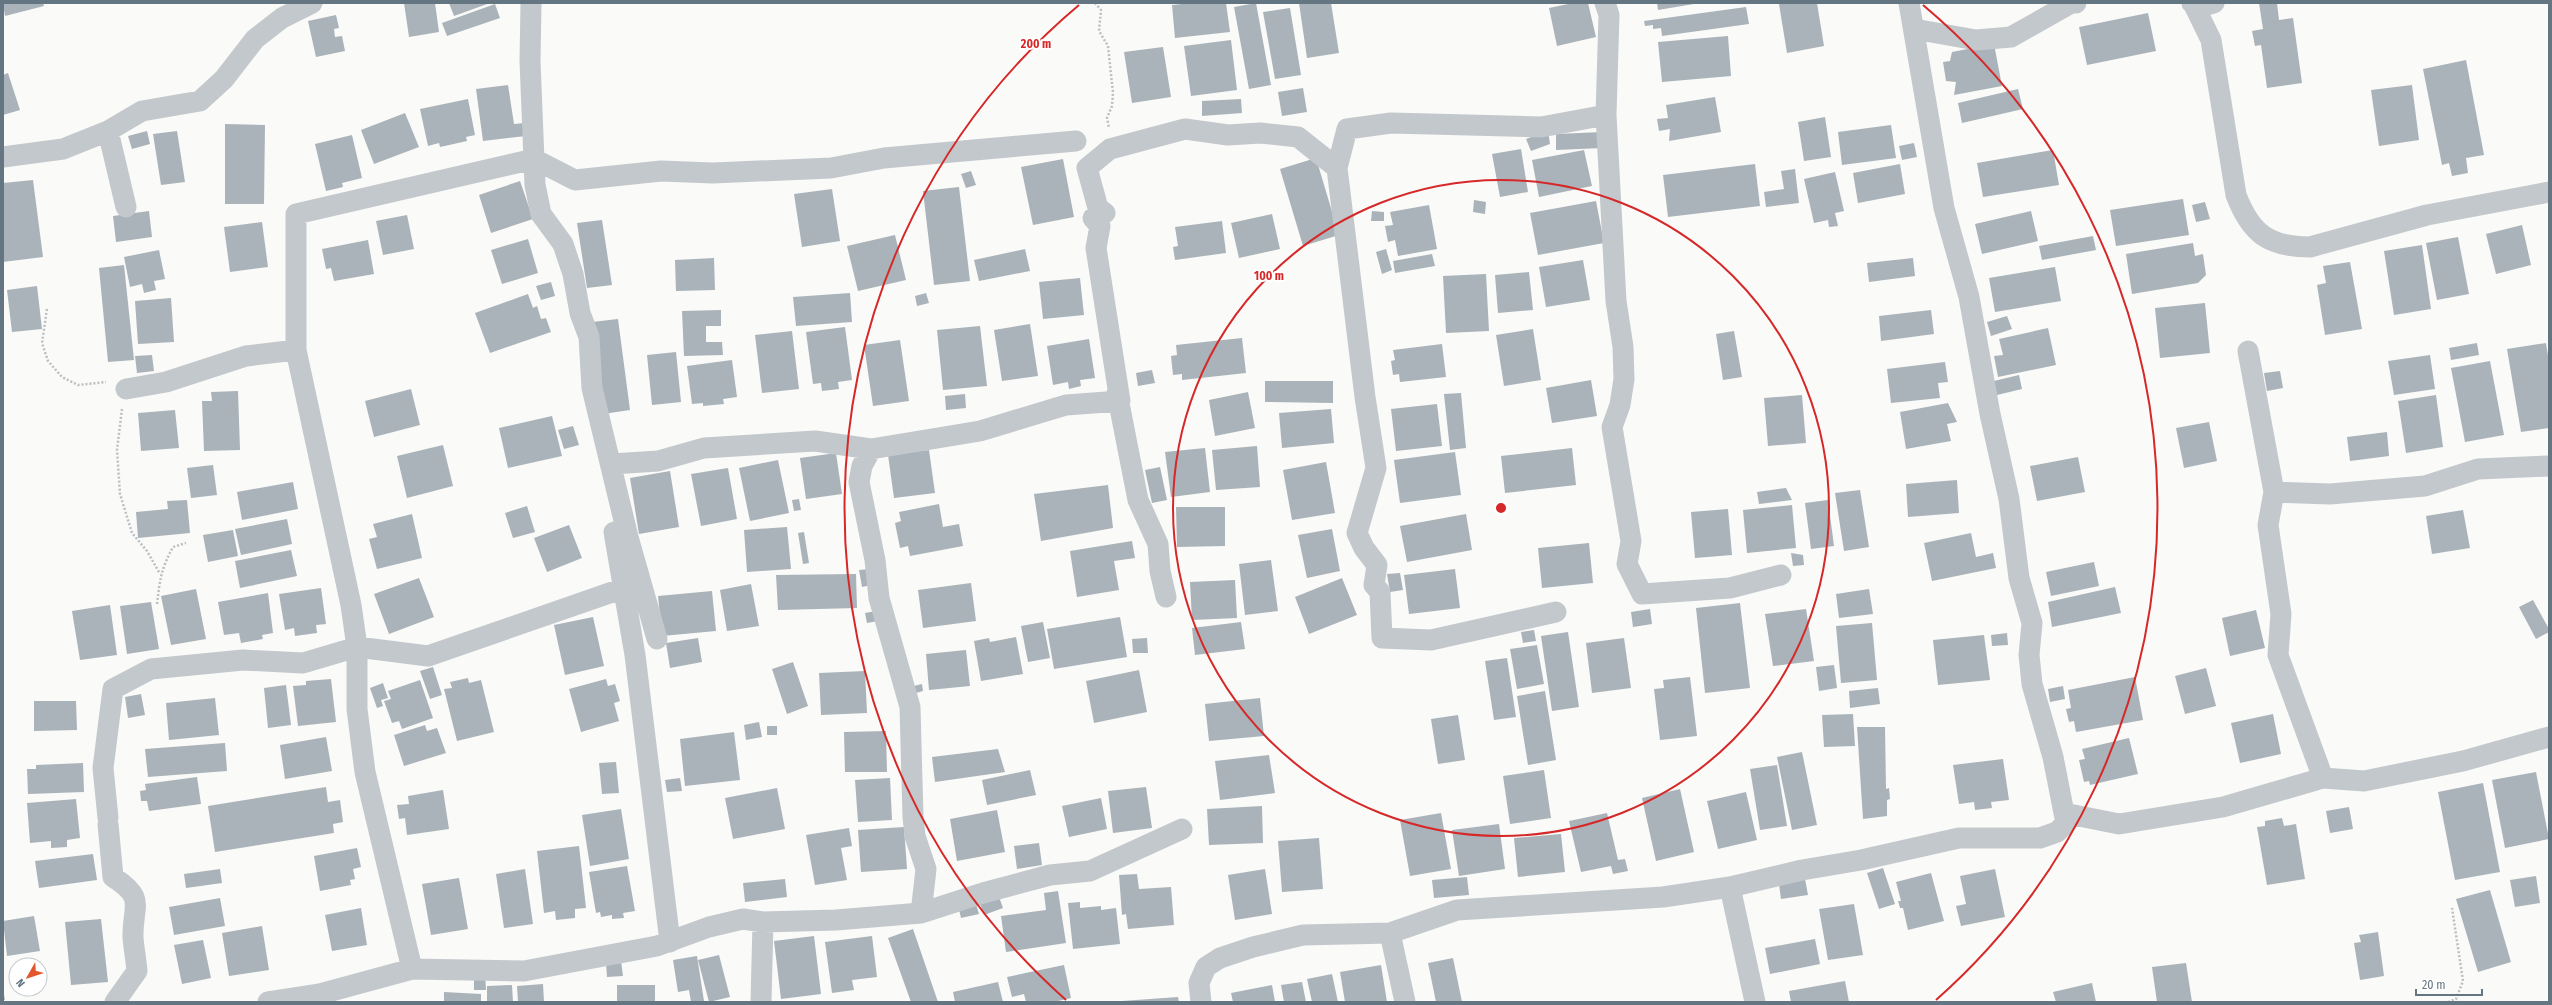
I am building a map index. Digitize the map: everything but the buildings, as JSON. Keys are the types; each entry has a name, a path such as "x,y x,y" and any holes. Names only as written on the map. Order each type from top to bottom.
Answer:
{"street":[{"path":"3,157 63,149 108,131 142,111 200,101 224,79 255,39 282,18 312,3"},
{"path":"531,3 530,61 535,185 542,214 563,244 573,274 580,313 588,337 592,388 608,468 651,780 670,942"},
{"path":"1605,3 1608,15 1606,115 1616,301 1623,347 1624,380 1620,405 1612,427 1631,541 1627,564 1642,594 1730,588 1781,575"},
{"path":"1201,1002 1199,983 1206,967 1220,958 1253,947 1303,935 1341,936 1390,933 1457,910 1663,897 1730,887 1802,870 1862,860 1959,838 2040,838 2058,832 2066,823 2053,757 2032,684 2029,655 2032,623 2019,578 2009,499 1990,414 1969,297 1944,208 1909,3"},
{"path":"1914,29 1976,40 2011,37 2076,3"},
{"path":"2193,3 2207,6 2214,3"},
{"path":"2193,3 2211,40 2236,195 2244,215 2256,230 2271,242 2291,247 2310,247 2427,214 2549,192"},
{"path":"1556,612 1431,640 1382,638 1380,592 1374,585 1377,565 1364,548 1357,533 1376,468 1365,397 1337,168 1347,129 1391,123 1541,127 1606,115"},
{"path":"1120,401 1096,248 1100,226 1093,218 1105,213 1098,208 1087,168 1110,148 1185,129 1228,135 1260,133 1298,137 1337,168"},
{"path":"108,131 126,207"},
{"path":"412,969 365,772 357,709 358,647 351,605 296,350 296,214 534,159 575,180 661,171 713,172 832,168 884,158 1076,141"},
{"path":"126,389 166,382 246,356 296,350"},
{"path":"2248,351 2274,492 2268,526 2281,614 2278,655 2323,778"},
{"path":"1120,401 1117,392 1138,500 1158,544 1160,571 1166,597"},
{"path":"608,468 658,461 704,448 815,441 871,449 980,431 1066,405 1120,401"},
{"path":"871,449 862,466 859,482 875,560 879,598 910,707 913,817 915,836 926,869 922,913"},
{"path":"2274,492 2330,494 2425,486 2478,469 2549,466"},
{"path":"608,468 657,639"},
{"path":"115,1002 138,971 133,936 137,906 129,888 113,877 103,768 113,689 150,669 242,660 303,663 358,647 428,656 624,588"},
{"path":"2064,813 2120,824 2223,807 2323,778 2364,781 2463,761 2549,737"},
{"path":"268,1002 320,994 412,969 524,971 657,946 709,926 743,919 763,922 836,920 922,913 983,893 1050,875 1090,871 1182,829"},
{"path":"1730,887 1755,1002"},
{"path":"761,1002 763,922"},
{"path":"1390,933 1405,1002"}],"path":[{"path":"1095,3 1101,10 1099,31 1108,46 1113,93 1112,106 1107,118 1111,135"},
{"path":"47,309 42,343 48,361 62,377 78,385 118,380 126,389 117,450 120,494 132,533 146,551 160,574"},
{"path":"157,604 160,574 173,547 186,542"},
{"path":"2448,1002 2456,999 2463,981 2452,908"}]}
